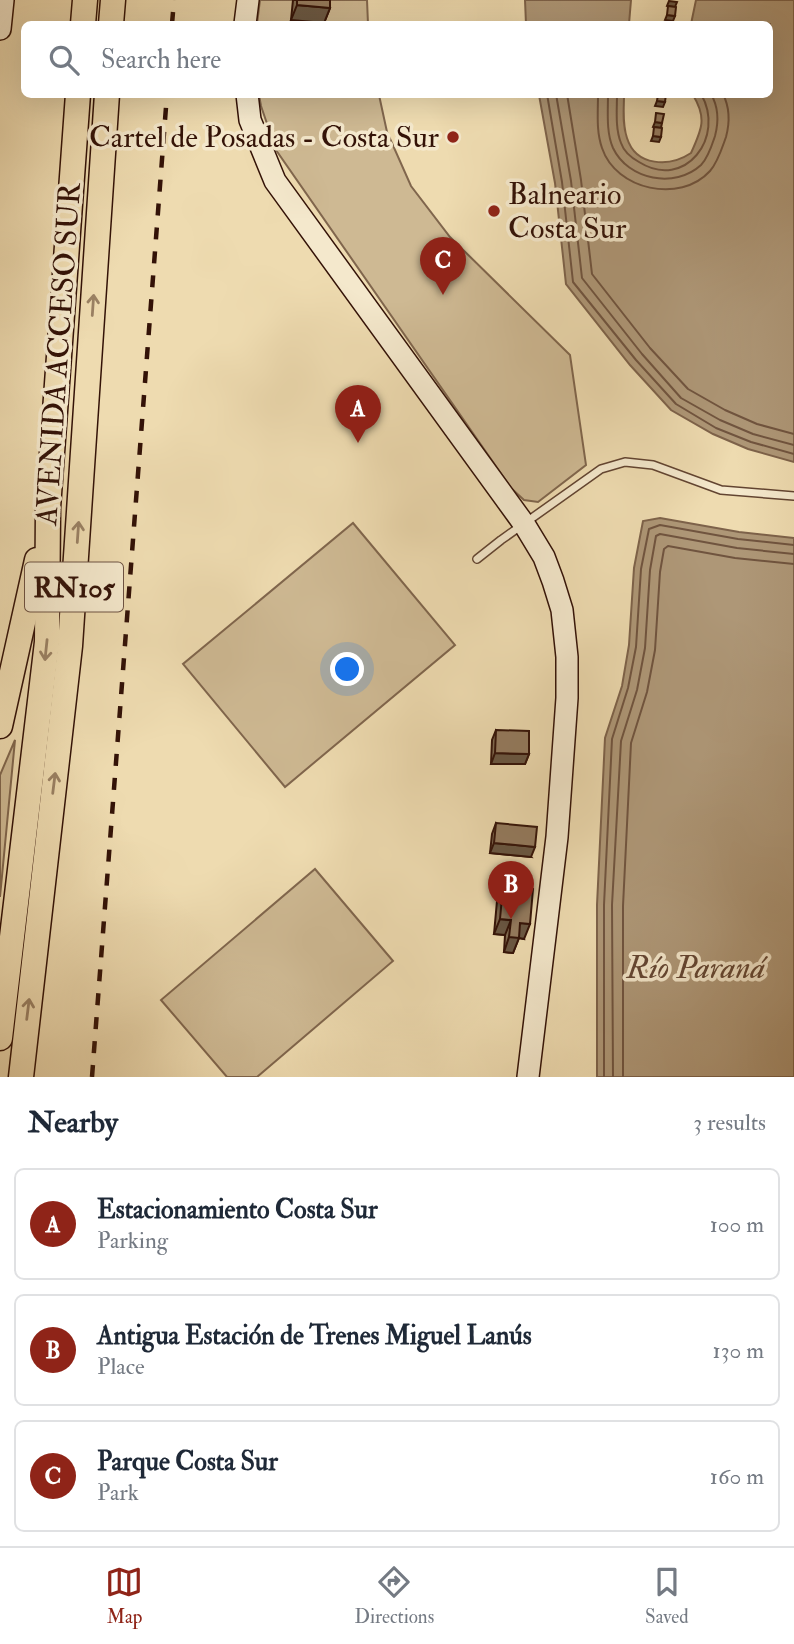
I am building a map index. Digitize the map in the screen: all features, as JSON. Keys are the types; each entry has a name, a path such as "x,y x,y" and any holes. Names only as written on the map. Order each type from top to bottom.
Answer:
{"highway":[{"path":"83,21 85,0"},
{"path":"111,21 113,0"},
{"name":"AVENIDA ACCESO SUR","path":"0,1038 47,642 48,508 78,98"},
{"name":"AVENIDA ACCESO SUR","path":"21,1077 70,646 107,98"},
{"path":"0,726 48,508"}],"main road":[{"path":"0,29 3,0"},
{"path":"245,21 248,0"},
{"path":"247,98 250,120 275,181 524,524 544,557 562,610 567,657 567,698 557,837 528,1073"}],"lane":[{"path":"477,559 601,469 625,462 653,465 722,490 794,496"}],"shaded area":[{"path":"260,0 367,0 368,21 257,21"},
{"path":"260,98 380,98 387,132 411,186 450,237 570,355 586,465 538,502 524,500 511,488 276,150"},
{"path":"353,523 455,645 285,787 183,664"},
{"path":"15,740 0,897 0,775"},
{"path":"315,869 393,961 257,1077 227,1077 161,1000"}],"water":[{"path":"525,0 631,0 629,21 526,21"},
{"path":"696,0 794,0 794,462 748,449 713,434 671,410 630,365 566,284 555,183 540,98 624,98 624,127 631,148 646,159 664,162 683,158 691,153 695,145 701,117 694,98 773,98 773,21 692,21"},
{"name":"Río Paraná","path":"660,518 739,532 794,538 794,1077 597,1077 597,905 605,738 622,686 629,645 634,568 643,521"}],"building":[{"path":"297,0 330,0 330,8 297,5"},
{"path":"668,6 676,7 675,16 667,15"},
{"path":"656,113 664,114 662,123 655,122"},
{"path":"654,127 662,128 661,137 653,136"},
{"path":"496,730 529,731 529,754 495,753"},
{"path":"496,823 537,827 535,847 494,843"},
{"path":"503,886 533,889 530,924 520,923 519,938 509,937 511,920 500,919"}],"railway":[{"path":"172,21 174,0"},
{"path":"92,1077 167,98"}],"place":[{"name":"Cartel de Posadas - Costa Sur","path":"453,137"},
{"name":"Balneario Costa Sur","path":"494,211"},
{"name":"Parque Costa Sur","path":"443,295"},
{"name":"Estacionamiento Costa Sur","path":"358,443"},
{"name":"Antigua Estación de Trenes Miguel Lanús","path":"511,919"}]}
